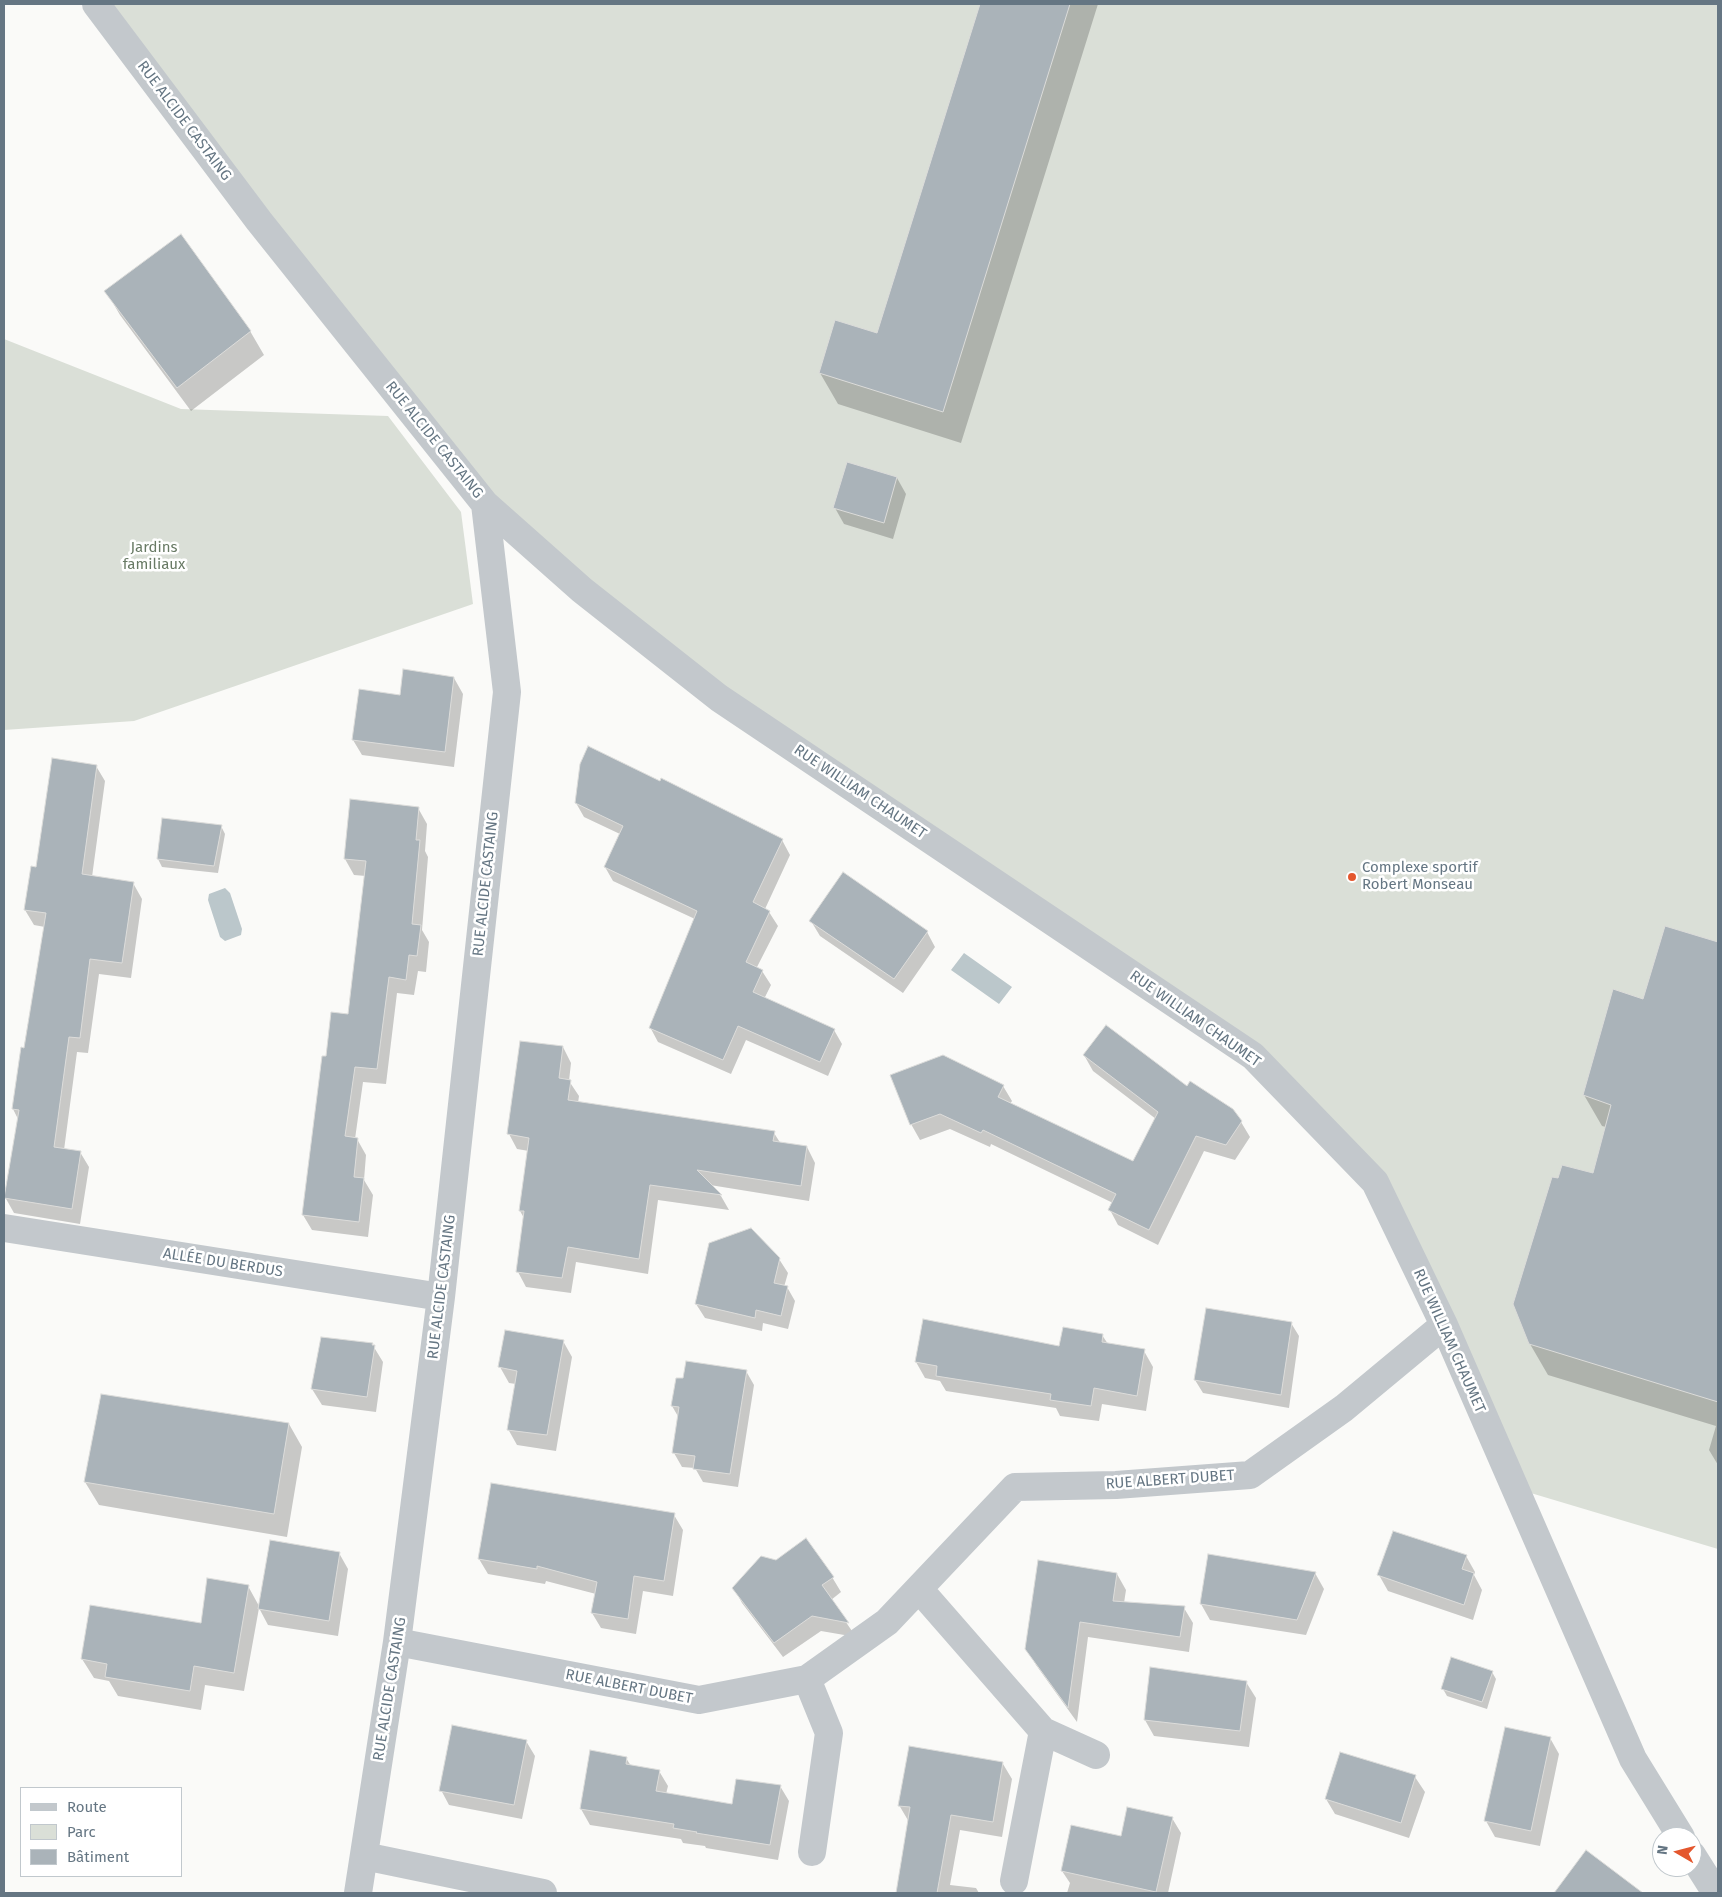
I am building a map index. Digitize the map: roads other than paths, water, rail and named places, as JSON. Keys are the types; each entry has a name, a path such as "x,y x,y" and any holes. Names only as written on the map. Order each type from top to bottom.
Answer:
{"street":[{"name":"RUE ALCIDE CASTAING","path":"96,4 259,221 485,504 507,692 441,1297 398,1642 358,1893"},
{"name":"RUE WILLIAM CHAUMET","path":"485,504 582,590 720,698 1253,1056 1376,1182 1444,1325 1633,1759 1675,1827"},
{"name":"ALLÉE DU BERDUS","path":"4,1228 441,1297"},
{"name":"RUE ALBERT DUBET","path":"398,1642 699,1700 807,1679 887,1622 1015,1486 1116,1485 1250,1475 1344,1408 1444,1325"},
{"path":"918,1589 1043,1731 1096,1755"},
{"path":"807,1679 829,1733 812,1852"},
{"path":"1014,1881 1043,1731"},
{"path":"364,1856 543,1893"},
{"path":"1702,1871 1716,1893"}],"place":[{"name":"Complexe sportif Robert Monseau","path":"1352,877"}],"park label":[{"name":"Jardins familiaux","path":"154,556"}]}
